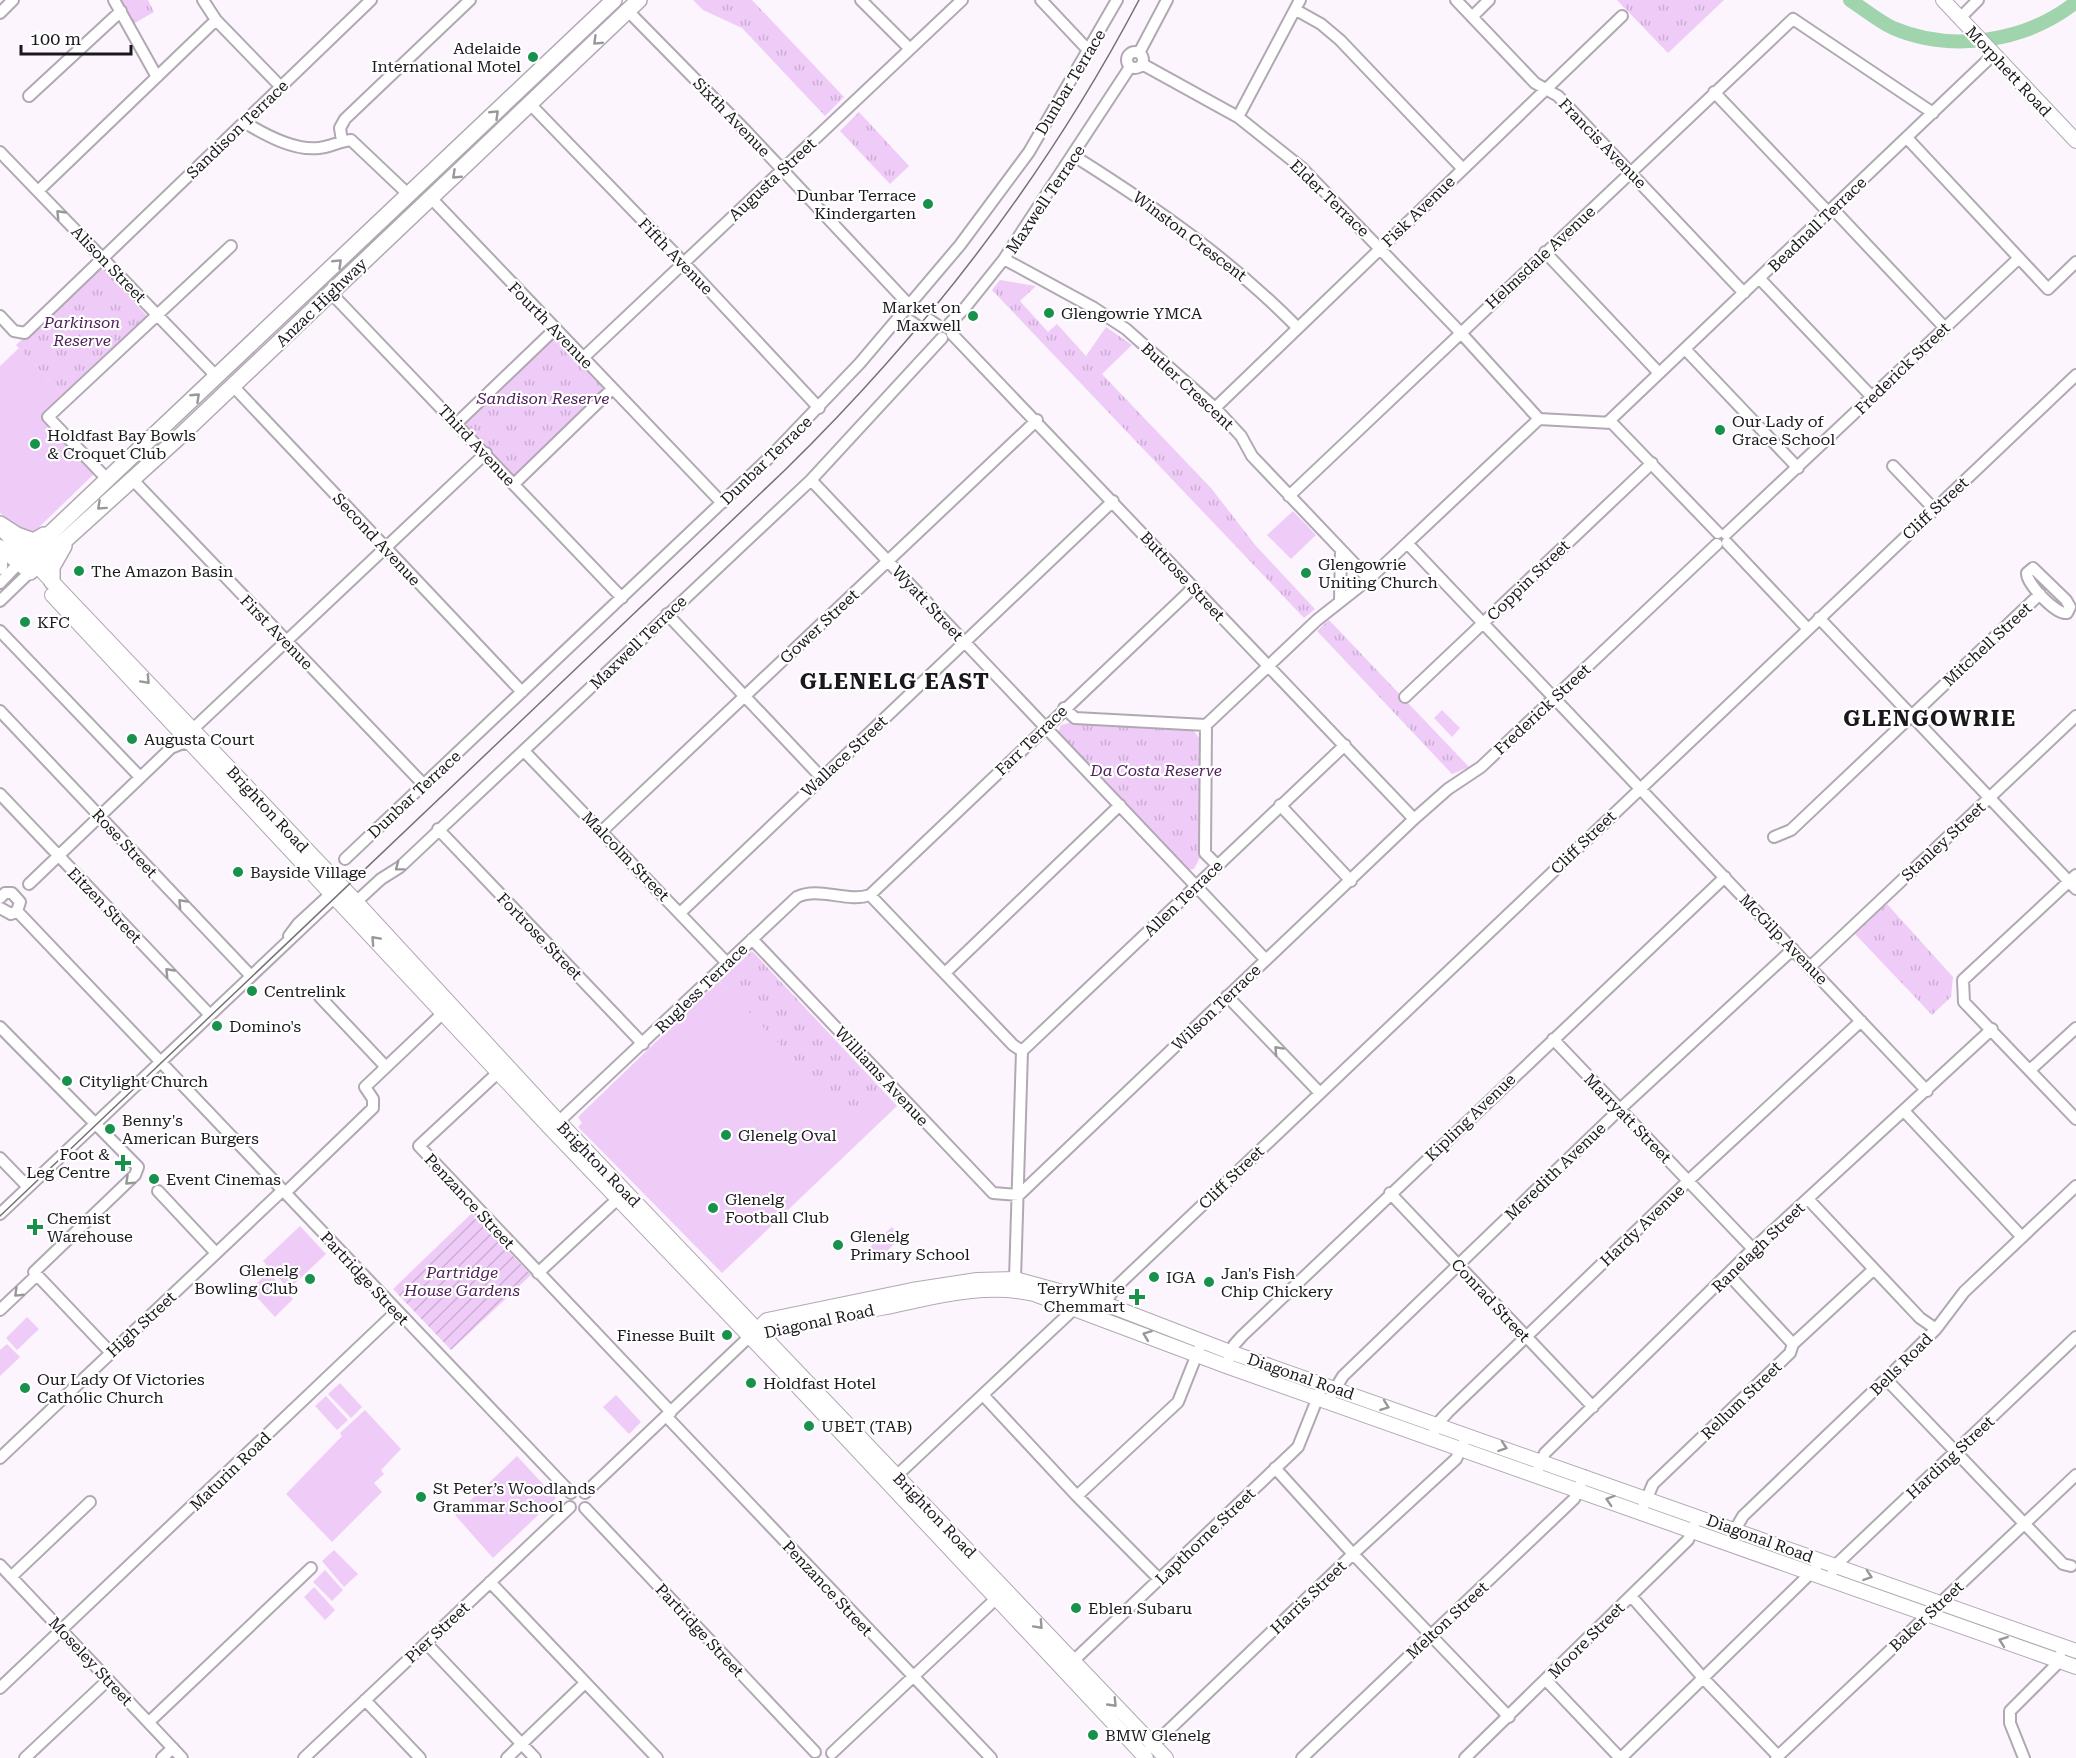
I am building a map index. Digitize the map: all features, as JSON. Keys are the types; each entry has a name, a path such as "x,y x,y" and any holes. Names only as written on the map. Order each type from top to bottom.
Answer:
{"highway":[{"name":"Anzac Highway","path":"28,564 54,528 106,478 261,337 615,0"},
{"name":"Anzac Highway","path":"28,564 71,533 190,427 639,0"},
{"path":"471,136 479,153"},
{"path":"454,153 466,149 479,153"},
{"path":"276,322 283,338"},
{"path":"261,337 270,335 283,338"},
{"path":"175,417 179,425 190,427"},
{"path":"157,434 169,430 178,438"},
{"path":"0,526 34,542 54,528"},
{"path":"52,582 52,567 71,533"}],"main road":[{"name":"Morphett Road","path":"1943,0 2076,141"},
{"path":"0,526 28,564"},
{"path":"0,547 28,564"},
{"path":"0,552 0,567"},
{"name":"Brighton Road","path":"28,564 52,582 193,729 443,1013 502,1069"},
{"name":"Brighton Road","path":"28,564 193,746 336,893 356,902 502,1069 757,1333 1000,1594 1062,1671 1147,1753 1166,1758"},
{"path":"193,729 193,746"},
{"name":"Diagonal Road","path":"757,1333 767,1320 912,1290 977,1280 1015,1279 1100,1309 1197,1355 1226,1366 1642,1511 1728,1544 2076,1667"},
{"name":"Diagonal Road","path":"757,1333 978,1289 1016,1290 1076,1308 1117,1309 1230,1352 1646,1497 2070,1649"},
{"path":"785,1356 781,1341 796,1324"},
{"name":"Brighton Road","path":"757,1333 785,1356 893,1479"},
{"name":"Brighton Road","path":"1000,1594 1073,1661 1147,1753"}],"street":[{"path":"0,13 13,0"},
{"path":"114,0 157,77"},
{"name":"Sandison Terrace","path":"0,316 14,331 21,333 371,0"},
{"path":"342,141 340,128 345,119 470,0"},
{"path":"861,0 910,49"},
{"name":"Augusta Street","path":"583,358 962,0"},
{"path":"1041,0 1089,51"},
{"name":"Dunbar Terrace","path":"345,860 722,503 819,408 911,307 1029,152 1117,0"},
{"path":"1139,52 1143,57 1142,64 1136,69 1130,67 1126,61 1128,55 1139,52 1167,0"},
{"name":"Francis Avenue","path":"1456,0 1535,83 1558,96 1744,293"},
{"path":"1472,16 1489,0"},
{"path":"1960,18 1978,0"},
{"path":"207,2 216,20 280,86"},
{"path":"1238,117 1298,5 1340,40 1462,168"},
{"path":"29,96 120,11"},
{"name":"Sixth Avenue","path":"628,11 782,169 911,307 943,331"},
{"name":"Fisk Avenue","path":"1215,408 1622,16"},
{"name":"Helmsdale Avenue","path":"1289,496 1793,19 1933,113"},
{"path":"38,191 216,20"},
{"name":"Beadnall Terrace","path":"1611,424 1659,373 1933,113 1992,51"},
{"name":"Elder Terrace","path":"1142,64 1238,117 1302,168 1380,247 1539,419"},
{"name":"Maxwell Terrace","path":"356,902 381,879 400,867 811,480 964,309 1004,259 1074,156 1130,67"},
{"path":"1714,92 1945,328"},
{"name":"Fifth Avenue","path":"531,105 683,262 819,408"},
{"path":"244,122 260,132 293,145 319,148 351,140 409,195"},
{"path":"1907,138 2048,289 2076,262"},
{"name":"Alison Street","path":"0,152 217,377"},
{"name":"Winston Crescent","path":"1074,156 1206,244 1266,296 1297,327"},
{"name":"Fourth Avenue","path":"430,198 722,503"},
{"path":"106,478 48,417 231,246"},
{"path":"1545,252 1659,373"},
{"name":"Frederick Street","path":"1414,819 1448,789 1481,767 2019,258"},
{"name":"Butler Crescent","path":"1004,259 1094,308 1126,329 1215,408 1241,436 1252,456 1369,579"},
{"path":"1760,279 1872,397"},
{"name":"Third Avenue","path":"331,293 622,598"},
{"path":"457,423 555,329"},
{"name":"Buttrose Street","path":"943,331 1037,420 1414,819"},
{"path":"1685,349 1798,468"},
{"name":"Cliff Street","path":"1100,1309 1117,1286 1319,1092 2076,375"},
{"name":"Second Avenue","path":"233,386 522,692"},
{"path":"514,484 612,389"},
{"path":"1064,708 1075,718 1206,725 1340,600 1369,579 1539,419 1611,424 1652,463 1808,629"},
{"name":"Gower Street","path":"602,831 1037,420"},
{"path":"193,729 486,453"},
{"name":"Coppin Street","path":"1405,697 1652,463"},
{"path":"1893,466 1934,509"},
{"name":"First Avenue","path":"132,479 424,785"},
{"name":"Wyatt Street","path":"811,480 1266,960"},
{"name":"Wallace Street","path":"680,913 1113,501"},
{"name":"McGilp Avenue","path":"1407,543 1556,697 1927,1091"},
{"path":"1340,600 1341,550"},
{"name":"Anzac Highway","path":"0,583 28,564"},
{"name":"Anzac Highway","path":"0,601 28,564"},
{"name":"Farr Terrace","path":"870,894 1044,726 1194,587"},
{"name":"Mitchell Street","path":"1774,837 1791,830 2040,594"},
{"path":"667,614 821,777"},
{"path":"1819,618 1989,798 2074,882 1963,980 1962,988 1964,1002 2076,1119"},
{"path":"0,631 140,777"},
{"name":"Rose Street","path":"0,711 251,976"},
{"name":"Stanley Street","path":"1810,967 2076,716"},
{"path":"1206,725 1205,853 1217,865"},
{"path":"165,754 177,728"},
{"path":"2,912 17,911 20,905 7,895 29,884 101,818 165,754 178,745 193,746"},
{"name":"Allen Terrace","path":"1022,1052 1345,745"},
{"name":"Malcolm Street","path":"524,751 727,963"},
{"name":"Eitzen Street","path":"0,794 210,1015"},
{"path":"1280,805 1352,881"},
{"path":"945,973 1120,806"},
{"name":"Wilson Terrace","path":"1019,1195 1227,996 1352,881 1414,819"},
{"name":"Fortrose Street","path":"438,829 643,1044"},
{"name":"Kipling Avenue","path":"1226,1366 1230,1352 1242,1336 1725,877"},
{"path":"0,1214 336,893"},
{"path":"870,894 1022,1052 1015,1279"},
{"name":"Rugless Terrace","path":"555,1125 802,895 856,897 870,894"},
{"name":"Partridge Street","path":"17,911 571,1493"},
{"name":"Williams Avenue","path":"753,939 993,1194 1019,1195"},
{"name":"Meredith Avenue","path":"1323,1400 1328,1385 1793,949"},
{"path":"1227,996 1319,1092"},
{"path":"320,997 386,1067"},
{"name":"High Street","path":"0,1458 373,1108 373,1099 365,1087 443,1013"},
{"name":"Hardy Avenue","path":"1432,1438 1437,1424 1525,1337 1688,1180 1861,1021"},
{"path":"0,1027 138,1167 138,1172 0,1310"},
{"path":"2030,1070 2076,1028"},
{"name":"Ranelagh Street","path":"1536,1474 1541,1460 1753,1249 1905,1112 1992,1029"},
{"name":"Marryatt Street","path":"1553,1039 1753,1249"},
{"name":"Penzance Street","path":"502,1069 418,1146 912,1676 992,1758"},
{"path":"1905,1112 2021,1236"},
{"path":"0,1158 28,1187"},
{"name":"Bells Road","path":"1728,1544 1743,1516 1936,1329 1964,1292 2076,1186"},
{"path":"158,1191 216,1253"},
{"name":"Conrad Street","path":"1390,1193 1593,1407"},
{"path":"538,1273 622,1195"},
{"path":"1808,1199 1920,1318 1936,1329"},
{"name":"Rellum Street","path":"1642,1511 1653,1484 1790,1353 1793,1344 1874,1269"},
{"path":"35,1274 111,1353"},
{"path":"1729,1275 1793,1344"},
{"path":"1117,1286 1112,1300 1117,1309"},
{"path":"1052,1300 1058,1309 1058,1320 1054,1328"},
{"path":"893,1479 1076,1308"},
{"name":"Maturin Road","path":"0,1688 397,1311"},
{"path":"585,1493 757,1333"},
{"name":"Harding Street","path":"1829,1579 1835,1565 2076,1337"},
{"path":"1077,1496 1178,1402 1202,1340"},
{"path":"1886,1379 2063,1564 2071,1566"},
{"path":"983,1395 1077,1496 1160,1580"},
{"name":"Lapthorne Street","path":"1062,1671 1298,1447 1323,1400"},
{"name":"Harris Street","path":"1147,1753 1353,1554 1456,1459 1466,1434"},
{"path":"1275,1468 1353,1554 1509,1717"},
{"name":"Baker Street","path":"1777,1757 2076,1475"},
{"name":"Melton Street","path":"1302,1758 1574,1499 1584,1476"},
{"path":"580,1490 585,1493 588,1502 585,1508 579,1510 570,1507 568,1501 571,1493 580,1490"},
{"path":"11,1577 90,1502"},
{"name":"Pier Street","path":"304,1758 570,1507"},
{"name":"Partridge Street","path":"585,1508 814,1755"},
{"name":"Moore Street","path":"1466,1758 1688,1540 1696,1516"},
{"path":"1546,1680 1620,1758 1813,1574 1821,1560"},
{"name":"Moseley Street","path":"0,1565 182,1758"},
{"path":"149,1722 311,1568"},
{"path":"490,1582 657,1758"},
{"path":"814,1755 826,1749 833,1755 912,1676 1000,1594"},
{"path":"1631,1596 1777,1757"},
{"path":"426,1643 535,1758"},
{"path":"2024,1758 2010,1723 2010,1711 2070,1649"},
{"path":"25,1758 108,1680"},
{"path":"507,1758 585,1683"},
{"path":"365,1700 420,1758"},
{"path":"162,1758 173,1748"}],"green space":[{"path":"119,0 148,0 154,12 133,24"},
{"path":"693,0 752,0 844,97 825,116 742,28 703,10"},
{"path":"1617,0 1724,0 1668,53"},
{"path":"859,112 909,166 890,184 840,131"},
{"name":"Parkinson Reserve","path":"100,265 148,317 64,396 16,345"},
{"path":"1000,280 1036,286 1020,301 1048,332 1057,324 1086,356 1106,327 1132,345 1102,374 1211,488 1256,546 1315,609 1304,618 992,290"},
{"name":"Sandison Reserve","path":"554,336 607,390 514,478 462,422"},
{"name":"Holdfast Bay Bowls & Croquet Club","path":"19,348 64,396 43,416 96,472 33,533 24,533 0,513 0,366"},
{"path":"1293,511 1316,535 1291,559 1267,535"},
{"path":"1329,620 1469,767 1452,774 1317,631"},
{"path":"1442,710 1460,728 1452,737 1434,718"},
{"name":"Da Costa Reserve","path":"1073,722 1190,726 1203,743 1202,853 1194,869 1187,870 1058,733 1061,725"},
{"path":"1887,904 1953,977 1951,997 1932,1015 1855,934"},
{"path":"752,951 886,1094 855,1123 719,981"},
{"name":"Glenelg Oval","path":"719,981 855,1122 886,1094 897,1106 722,1273 578,1127 582,1123 578,1117"},
{"name":"Partridge House Gardens","path":"472,1213 531,1275 451,1350 393,1289"},
{"path":"300,1226 326,1254 289,1289 263,1261"},
{"path":"892,1227 901,1237 879,1259 869,1248"},
{"path":"268,1272 293,1299 275,1317 250,1290"},
{"path":"27,1317 39,1329 17,1350 6,1338"},
{"path":"7,1344 20,1357 0,1376 0,1350"},
{"path":"340,1383 362,1407 351,1418 328,1394"},
{"path":"616,1395 641,1422 629,1434 603,1407"},
{"path":"326,1396 348,1420 337,1430 315,1406"},
{"path":"365,1410 401,1449 381,1470 384,1474 374,1483 382,1492 332,1542 286,1494 342,1436 340,1433"},
{"path":"517,1456 556,1498 493,1558 455,1515"},
{"path":"334,1550 358,1574 344,1587 322,1561"},
{"path":"325,1570 343,1590 332,1601 313,1582"},
{"path":"314,1587 335,1610 325,1620 304,1597"}],"waterway":[{"path":"1850,0 1893,28 1916,36 1964,41 2012,34 2035,26 2056,16 2076,2"}],"tram line":[{"path":"0,1216 785,470 837,417 935,307 1024,189 1065,128 1139,0"}],"place":[{"name":"Adelaide International Motel","path":"533,57"},
{"name":"Dunbar Terrace Kindergarten","path":"928,204"},
{"name":"Glengowrie YMCA","path":"1049,313"},
{"name":"Market on Maxwell","path":"973,316"},
{"name":"Our Lady of Grace School","path":"1720,430"},
{"name":"Holdfast Bay Bowls & Croquet Club","path":"35,444"},
{"name":"The Amazon Basin","path":"79,571"},
{"name":"Glengowrie Uniting Church","path":"1306,573"},
{"name":"KFC","path":"25,622"},
{"name":"Augusta Court","path":"132,739"},
{"name":"Bayside Village","path":"238,872"},
{"name":"Centrelink","path":"252,991"},
{"name":"Domino's","path":"217,1026"},
{"name":"Citylight Church","path":"67,1081"},
{"name":"Benny's American Burgers","path":"110,1129"},
{"name":"Glenelg Oval","path":"726,1135"},
{"name":"Foot & Leg Centre","path":"123,1163"},
{"name":"Event Cinemas","path":"154,1179"},
{"name":"Glenelg Football Club","path":"713,1208"},
{"name":"Chemist Warehouse","path":"35,1227"},
{"name":"Glenelg Primary School","path":"838,1245"},
{"name":"IGA","path":"1154,1277"},
{"name":"Glenelg Bowling Club","path":"310,1279"},
{"name":"Jan's Fish Chip Chickery","path":"1209,1282"},
{"name":"TerryWhite Chemmart","path":"1137,1297"},
{"name":"Finesse Built","path":"727,1335"},
{"name":"Holdfast Hotel","path":"751,1383"},
{"name":"Our Lady Of Victories Catholic Church","path":"25,1388"},
{"name":"UBET (TAB)","path":"809,1426"},
{"name":"St Peter’s Woodlands Grammar School","path":"421,1497"},
{"name":"Eblen Subaru","path":"1076,1608"},
{"name":"BMW Glenelg","path":"1093,1735"}],"district":[{"name":"GLENELG EAST","path":"895,681"},
{"name":"GLENGOWRIE","path":"1930,718"}]}
